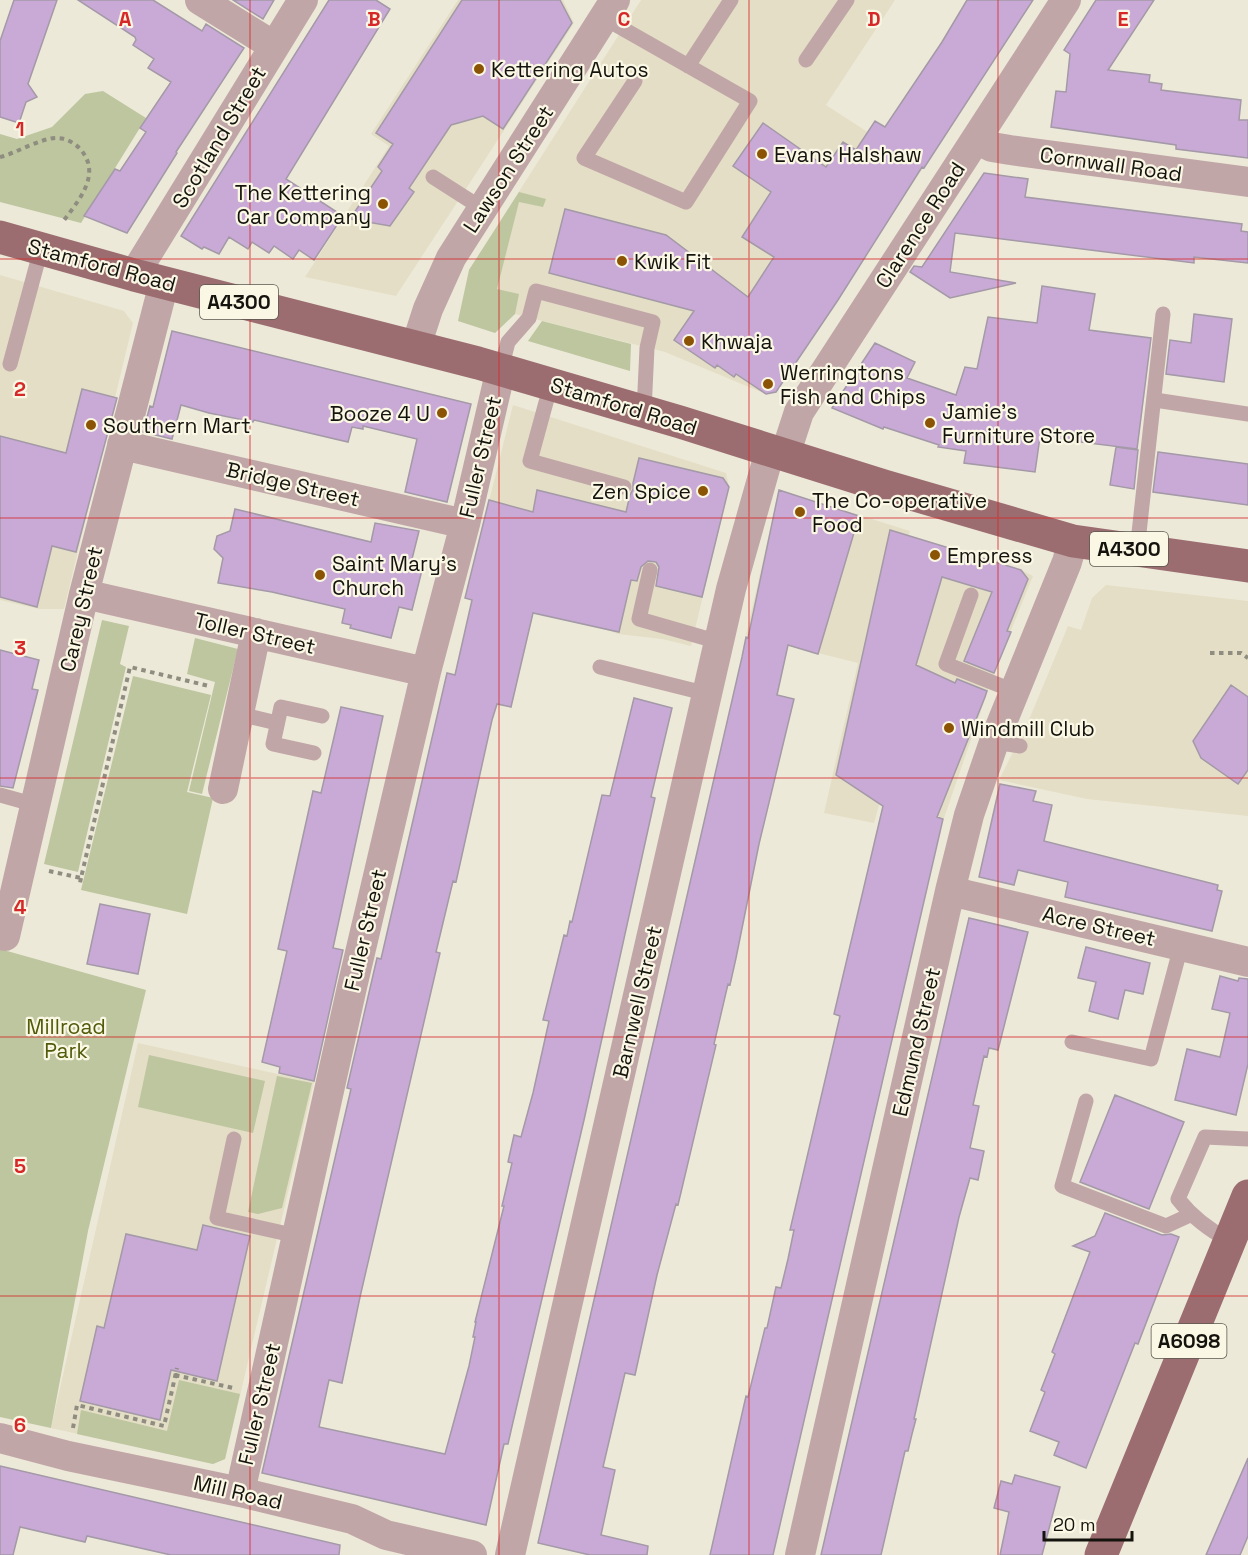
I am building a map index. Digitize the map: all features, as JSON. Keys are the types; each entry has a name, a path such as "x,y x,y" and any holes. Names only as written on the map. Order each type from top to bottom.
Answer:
{"main road":[{"name":"Stamford Road","path":"0,237 149,279 501,369 1073,541 1248,566"},
{"name":"A6098","path":"1101,1555 1248,1196"}],"street":[{"path":"200,0 274,46"},
{"name":"Scotland Street","path":"149,279 274,46 303,0"},
{"name":"Clarence Road","path":"778,453 798,412 1066,0"},
{"name":"Lawson Street","path":"416,346 428,309 451,258 610,9"},
{"name":"Cornwall Road","path":"975,139 992,147 1010,150 1248,182"},
{"name":"Carey Street","path":"5,936 84,594 122,445 149,279"},
{"name":"Fuller Street","path":"240,1492 352,987 426,672 465,524 501,369"},
{"name":"Bridge Street","path":"122,445 465,524"},
{"name":"Barnwell Street","path":"510,1555 731,589 778,453"},
{"name":"Edmund Street","path":"800,1555 969,815 1007,744 1014,691 1067,562 1073,541"},
{"name":"Toller Street","path":"84,594 426,672"},
{"path":"223,789 256,633"},
{"name":"Acre Street","path":"950,891 1248,962"},
{"name":"Mill Road","path":"0,1438 68,1456 240,1492 352,1519 386,1535 472,1555"}],"lane":[{"path":"688,66 731,0"},
{"path":"806,60 847,0"},
{"path":"610,9 688,66 750,101 686,202 584,158 635,81"},
{"path":"433,177 483,209"},
{"path":"10,364 41,249"},
{"path":"501,369 508,342 529,318 536,291 653,322 647,348 644,411"},
{"path":"1137,550 1163,314"},
{"path":"550,384 530,461 624,488"},
{"path":"1155,400 1248,414"},
{"path":"650,570 639,619 719,642"},
{"path":"971,595 946,664 1014,691"},
{"path":"600,667 708,694"},
{"path":"314,753 273,744 277,723 281,707 322,716"},
{"path":"239,714 277,723"},
{"path":"0,795 36,805"},
{"path":"1072,1042 1151,1059 1181,946"},
{"path":"1086,1101 1062,1186 1166,1226 1190,1215"},
{"path":"1230,1241 1210,1231 1190,1215 1178,1199 1204,1137 1248,1139"},
{"path":"234,1139 216,1218 297,1236"}],"path":[{"path":"0,157 55,138 68,140 78,147 91,168 87,184 62,223"},
{"path":"1210,653 1241,653 1248,658"},
{"path":"22,865 82,881 116,739 130,667 209,686"},
{"path":"68,1456 77,1406 164,1426 177,1368"},
{"path":"175,1375 261,1395"}],"shaded area":[{"path":"458,0 563,0 574,23 396,296 305,277 389,146 371,134"},
{"path":"641,0 895,0 826,105 923,168 776,392 766,394 665,352 515,314 469,270"},
{"path":"0,275 124,311 133,323 64,609 39,609 0,600"},
{"path":"513,405 726,473 729,487 691,646 662,639 618,634 598,627 465,598"},
{"path":"779,490 910,531 908,536 1021,570 1033,576 995,670 944,818 880,802 874,823 824,813 858,663 746,635"},
{"path":"1106,585 1248,601 1248,816 1087,799 999,780 1028,722 1068,626 1081,630 1092,598"},
{"path":"138,1043 314,1082 225,1459 213,1464 51,1428"}],"green space":[{"path":"103,91 146,118 81,223 0,202 0,134 17,139 52,127 85,94"},
{"path":"519,192 546,199 543,207 519,202 497,289 519,294 515,314 495,333 458,321 469,270"},
{"path":"542,321 631,344 630,371 528,341"},
{"path":"102,620 129,626 120,664 126,667 78,872 44,864"},
{"path":"195,638 238,649 202,794 189,791 215,682 187,674"},
{"path":"133,676 211,695 187,792 213,798 187,914 81,890"},
{"name":"Millroad Park","path":"0,949 146,990 88,1231 51,1428 0,1417"},
{"path":"149,1055 265,1081 253,1133 138,1107"},
{"path":"277,1076 312,1083 282,1208 258,1214 248,1212"},
{"path":"179,1380 240,1394 225,1459 213,1464 77,1434 81,1410 167,1431"}],"building":[{"path":"14,0 57,0 28,84 37,97 26,102 19,123 0,117 0,41"},
{"path":"78,0 153,0 202,31 206,24 244,48 176,152 127,233 84,216 115,169 120,171 146,132 140,128 171,82 148,68 154,59 133,45 135,37"},
{"path":"233,0 274,0 263,19"},
{"path":"329,0 376,0 390,9 286,179 343,216 314,260 299,250 293,259 274,246 269,253 252,242 248,249 229,237 219,254 204,247 202,249 181,236"},
{"name":"Kettering Autos","path":"462,0 560,0 572,23 503,129 483,116 451,125 409,188 414,192 390,226 350,219 382,171 378,167 393,144 376,133"},
{"path":"967,0 1033,0 776,392 766,394 736,374 734,377 717,365 715,368 674,340 694,311 549,273 565,209 666,235 748,297 774,257 742,237 771,192 733,166 763,123 826,167 843,142 856,150 875,121 885,127"},
{"path":"1096,0 1154,0 1108,70 1150,75 1149,82 1162,84 1161,90 1241,100 1239,120 1248,120 1248,158 1176,149 1176,145 1051,127 1056,91 1066,92 1070,54 1064,50"},
{"path":"984,173 1028,179 1025,197 1242,224 1241,231 1248,232 1248,263 1194,257 1194,263 955,233 950,272 1016,283 950,298 910,272 914,266 922,267"},
{"path":"1042,286 1095,294 1089,330 1151,338 1137,449 1040,437 1035,472 964,463 966,451 938,447 939,445 884,427 883,429 832,408 875,343 915,362 907,378 956,395 965,367 977,369 988,317 1037,323"},
{"path":"1194,314 1232,319 1224,382 1166,374 1170,340 1191,343"},
{"path":"172,331 471,404 447,502 405,492 417,439 363,426 363,429 352,427 348,442 181,405 172,439 143,432 150,406 153,407"},
{"path":"82,389 117,398 76,552 52,546 37,607 0,597 0,436 66,453"},
{"path":"1116,447 1138,450 1134,489 1110,485"},
{"path":"1158,452 1248,464 1248,505 1153,492"},
{"path":"639,458 723,478 729,487 702,597 656,586 659,567 656,562 648,561 641,567 637,581 631,580 619,632 533,613 511,707 497,704 492,720 456,882 453,881 436,952 440,953 342,1383 329,1380 319,1427 445,1454 469,1366 475,1337 473,1337 475,1322 504,1206 502,1206 512,1163 508,1162 514,1135 521,1137 533,1093 549,1021 543,1020 564,935 567,936 570,921 572,922 602,795 610,796 634,698 672,708 651,797 655,798 584,1120 508,1444 504,1444 486,1525 262,1473 351,1089 347,1088 377,958 381,959 447,673 455,675 472,600 465,598 489,500 533,512 537,490 626,512"},
{"path":"779,490 859,516 818,654 788,645 777,695 794,699 759,844 730,985 728,984 678,1205 676,1204 657,1275 635,1375 625,1373 603,1467 615,1470 601,1535 648,1546 647,1555 590,1555 538,1543 746,637 748,638"},
{"name":"Saint Mary's Church","path":"235,509 371,542 375,523 419,531 410,567 422,570 412,610 399,607 391,638 350,628 351,625 342,623 345,609 272,592 218,583 223,558 214,549 217,536 230,531"},
{"path":"890,530 1021,570 1028,579 1007,631 1011,632 994,673 964,661 992,592 942,577 916,665 955,683 957,679 987,691 937,817 943,819 773,1555 710,1555 746,1396 748,1397 776,1287 781,1288 788,1259 794,1230 790,1230 840,1016 834,1014 883,806 836,775"},
{"path":"0,650 39,660 32,689 38,690 13,788 0,786"},
{"path":"1231,685 1248,697 1248,770 1238,784 1201,758 1193,741"},
{"path":"341,707 383,716 333,948 343,950 314,1081 279,1073 280,1067 262,1062 287,951 278,949 313,791 321,793"},
{"path":"1000,784 1036,791 1033,801 1052,805 1044,841 1218,885 1217,890 1222,891 1212,931 1065,897 1068,882 1018,870 1014,885 979,877"},
{"path":"100,904 150,914 138,974 87,964"},
{"path":"969,918 1028,932 998,1050 989,1048 987,1057 984,1056 973,1105 979,1106 970,1148 984,1151 978,1180 970,1178 959,1217 914,1419 916,1419 908,1451 905,1451 881,1555 821,1555"},
{"path":"1086,947 1150,963 1143,994 1125,990 1118,1019 1089,1011 1096,982 1078,978"},
{"path":"1220,976 1238,981 1239,978 1248,979 1248,1064 1236,1115 1175,1100 1187,1049 1220,1057 1230,1013 1212,1009"},
{"path":"1115,1095 1184,1122 1149,1209 1080,1182"},
{"path":"1105,1213 1162,1235 1171,1234 1179,1237 1138,1344 1135,1343 1086,1468 1054,1455 1059,1442 1030,1431 1045,1392 1041,1390 1055,1354 1052,1352 1090,1252 1073,1246 1095,1236"},
{"path":"203,1225 250,1236 217,1381 171,1370 160,1420 80,1401 97,1326 104,1328 126,1234 197,1250"},
{"path":"1248,1458 1248,1536 1240,1555 1206,1555"},
{"path":"0,1466 340,1545 339,1555 171,1555 87,1536 85,1542 20,1527 13,1555 0,1555"},
{"path":"1015,1475 1060,1487 1042,1555 1000,1555 1009,1512 994,1508 1001,1481 1012,1484"}],"place":[{"name":"Kettering Autos","path":"479,69"},
{"name":"Evans Halshaw","path":"762,154"},
{"name":"The Kettering Car Company","path":"383,204"},
{"name":"Kwik Fit","path":"622,261"},
{"name":"Khwaja","path":"689,341"},
{"name":"Werringtons Fish and Chips","path":"768,384"},
{"name":"Booze 4 U","path":"442,413"},
{"name":"Jamie's Furniture Store","path":"930,423"},
{"name":"Southern Mart","path":"91,425"},
{"name":"Zen Spice","path":"703,491"},
{"name":"The Co-operative Food","path":"800,512"},
{"name":"Empress","path":"935,555"},
{"name":"Saint Mary's Church","path":"320,575"},
{"name":"Windmill Club","path":"949,728"}]}
